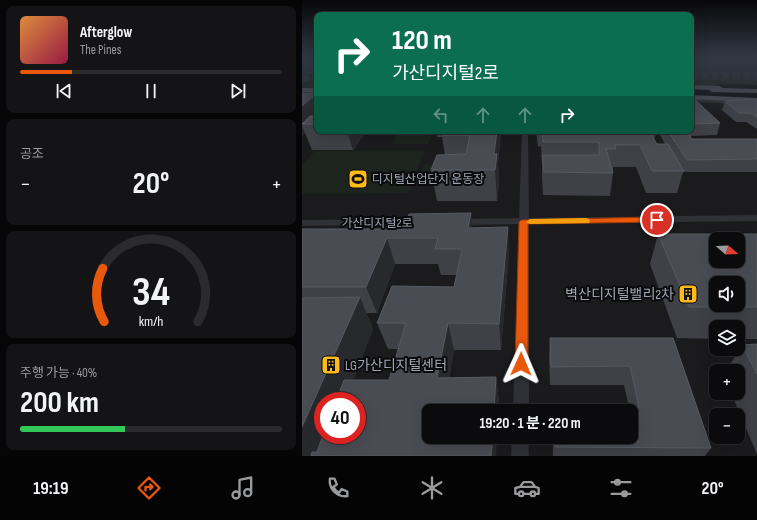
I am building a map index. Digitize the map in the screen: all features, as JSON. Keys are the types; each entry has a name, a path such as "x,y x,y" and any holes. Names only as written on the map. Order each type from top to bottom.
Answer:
{"main road":[{"path":"694,90 757,88"},
{"path":"302,92 314,90"},
{"path":"694,90 757,93"},
{"path":"302,92 314,93"},
{"path":"694,98 757,100"}],"street":[{"path":"694,98 757,104"},
{"path":"521,404 525,134"},
{"path":"445,222 757,218"},
{"name":"가산디지털2로","path":"302,223 429,222"},
{"path":"520,444 520,456"}],"path":[{"path":"302,79 314,79"},
{"path":"694,79 757,80"},
{"path":"712,81 757,82"}],"shaded area":[{"path":"302,78 314,78 314,89 302,89"},
{"path":"694,78 757,78 757,85 718,84 721,87 694,87"},
{"path":"302,99 314,125 314,134 694,134 694,101 757,105 757,456 302,456"},
{"path":"398,134 432,134 428,144 392,144"},
{"name":"디지털산업단지 운동장","path":"425,150 408,193 302,194 302,165 315,151"},
{"path":"424,165 442,165 436,184 417,184"}],"building":[{"path":"314,90 314,97 302,106 302,93 311,93"},
{"path":"694,99 720,123 694,124"},
{"path":"757,99 757,117 750,113 739,113 725,101"},
{"path":"310,116 314,116 314,124 302,124"},
{"path":"497,134 494,154 497,154 495,170 431,170 437,155 466,154 470,135 442,135"},
{"path":"542,134 651,134 657,144 668,144 684,171 652,171 640,145 615,145 616,149 606,149 613,173 544,172 542,155 599,155 599,142 543,142"},
{"path":"670,134 688,134 692,139 757,139 757,159 687,160"},
{"path":"471,213 468,228 508,227 499,324 448,323 437,378 496,377 494,404 422,404 422,444 492,444 491,456 311,456 312,452 317,452 320,444 366,444 366,392 339,392 344,380 389,380 406,323 377,323 392,286 454,287 462,249 435,249 438,238 387,238 366,287 302,287 302,229 403,229 409,214"},
{"path":"658,234 709,234 709,268 745,268 745,234 757,234 757,307 745,307 745,276 709,276 709,307 689,307"},
{"path":"360,297 318,392 314,392 314,400 302,427 302,298"},
{"path":"550,338 673,338 711,448 555,447 555,444 638,444 639,407 630,366 551,367"},
{"path":"757,344 757,374 745,351 745,345"}],"slow traffic":[{"path":"530,222 586,221"}],"place":[{"name":"디지털산업단지 운동장","path":"358,179"},
{"name":"벽산디지털밸리2차","path":"688,294"},
{"name":"LG가산디지털센터","path":"331,365"}],"route":[{"path":"521,364 524,222 657,220"}]}
